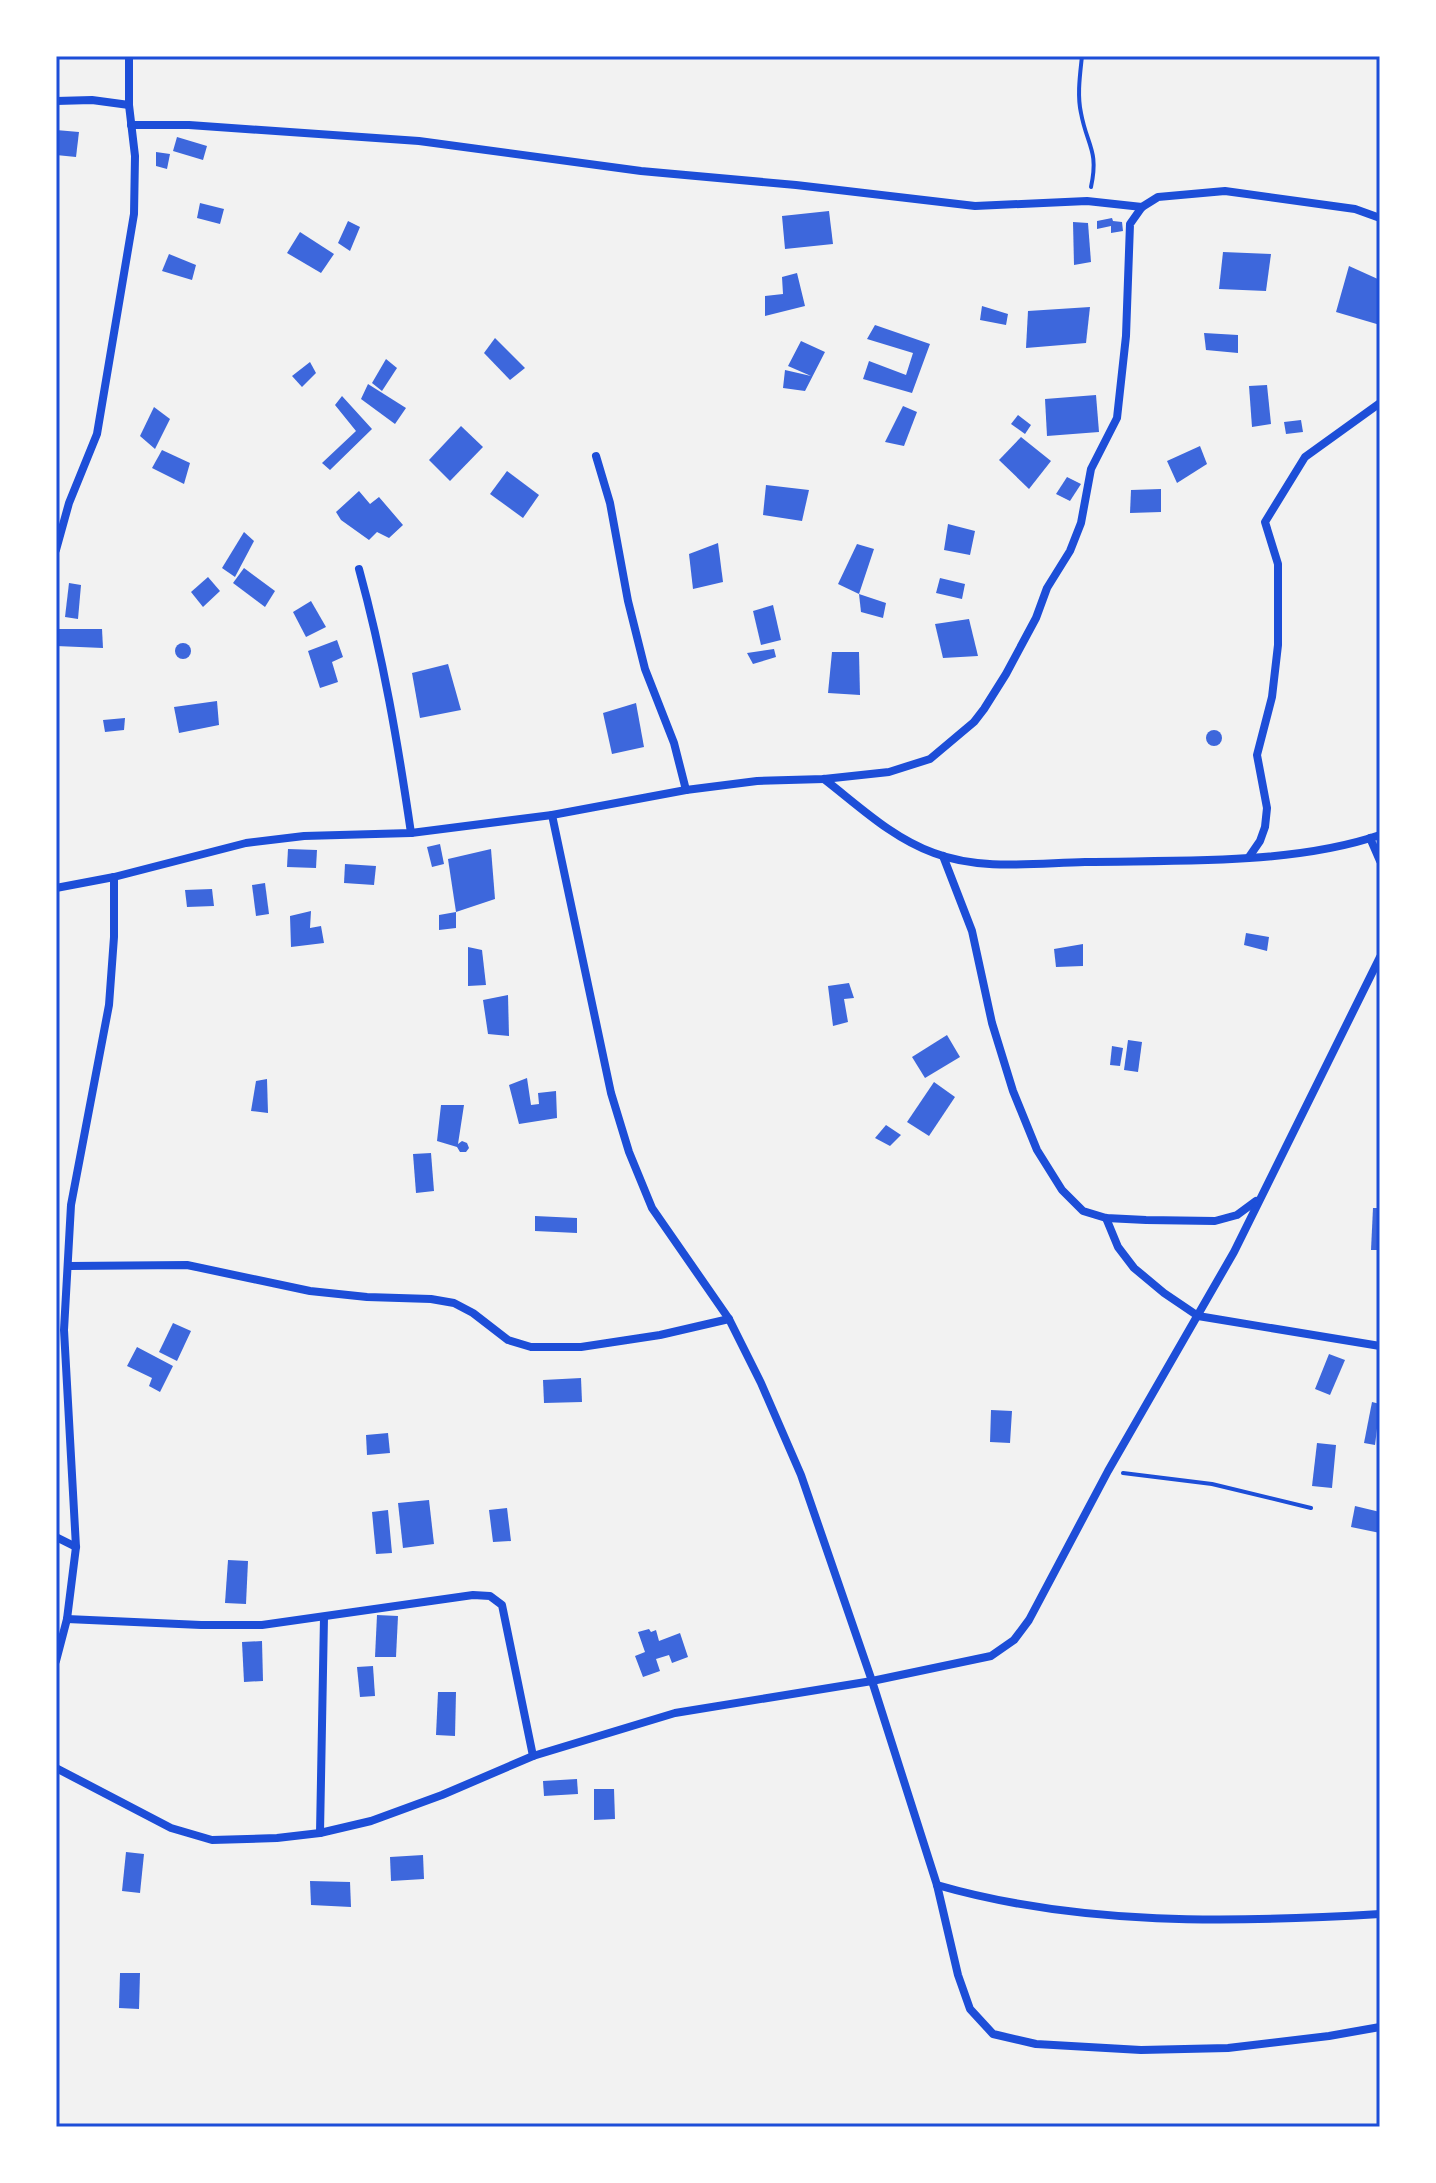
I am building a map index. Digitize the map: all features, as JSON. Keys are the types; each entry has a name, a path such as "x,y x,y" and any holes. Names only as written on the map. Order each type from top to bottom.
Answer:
{"street":[{"path":"56,550 69,503 97,434 134,214 135,156 129,105 129,56"},
{"path":"56,101 92,100 129,105"},
{"path":"131,125 189,125 419,141 641,171 975,206 1087,201 1142,207"},
{"path":"56,888 114,877 246,843 304,836 411,833 552,815 686,790 757,781 824,779 889,772 930,759 974,722 1006,674 1036,618 1047,588 1070,551 1081,523 1091,469 1117,418 1126,336 1130,224 1142,207 1158,197 1225,191 1355,209 1380,218"},
{"path":"1249,857 1265,827 1267,808 1257,755 1272,697 1278,645 1278,564 1265,522 1305,457 1380,403"},
{"path":"596,456 610,503 628,601 645,669 674,743 686,790"},
{"path":"359,569 393,710 411,833"},
{"path":"824,779 897,836 943,856 984,864 1249,857 1325,849 1380,835"},
{"path":"552,815 611,1093 629,1152 652,1208 729,1319 801,1475 872,1681 937,1885 958,1975 970,2009 993,2034 1036,2044 1141,2050 1228,2048 1380,2027"},
{"path":"1370,838 1380,861"},
{"path":"943,856 972,931 992,1023 1009,1078 1037,1150 1062,1190 1083,1211 1106,1218 1215,1221 1237,1215 1260,1198"},
{"path":"56,1661 67,1619 76,1547 60,1329 69,1266 71,1205 109,1005 114,877"},
{"path":"56,1768 171,1828 212,1840 320,1833 386,1816 533,1756 675,1713 872,1681 991,1656 1014,1640 1029,1620 1108,1471 1198,1316 1380,957"},
{"path":"1106,1218 1118,1247 1134,1268 1198,1316 1380,1346"},
{"path":"69,1266 187,1265 310,1291 454,1303 473,1313 508,1340 531,1347 581,1347 660,1335 729,1319"},
{"path":"56,1537 76,1547"},
{"path":"67,1619 262,1625 473,1595 490,1596 502,1605 509,1628 533,1756"},
{"path":"320,1833 324,1617"},
{"path":"937,1885 985,1899 1049,1911 1133,1917 1380,1914"}],"path":[{"path":"1082,56 1081,116 1095,158 1087,201"},
{"path":"1108,1471 1212,1484 1311,1508"}],"building":[{"path":"56,130 79,132 76,157 56,155"},
{"path":"177,137 207,146 203,160 173,151"},
{"path":"156,152 170,154 167,169 156,166"},
{"path":"200,203 224,209 220,224 197,218"},
{"path":"829,211 833,244 785,249 782,216"},
{"path":"1112,218 1113,221 1122,222 1123,231 1111,233 1111,226 1097,229 1097,221"},
{"path":"348,221 360,227 350,251 338,243"},
{"path":"1073,222 1088,223 1091,262 1074,265"},
{"path":"300,232 334,254 321,273 287,253"},
{"path":"1223,252 1271,254 1266,291 1219,289"},
{"path":"169,254 196,265 192,280 162,271"},
{"path":"1349,266 1380,280 1380,325 1336,312"},
{"path":"797,273 805,306 765,316 765,296 783,294 782,277"},
{"path":"982,306 1008,314 1006,325 980,320"},
{"path":"1090,307 1086,343 1026,348 1028,311"},
{"path":"875,325 930,344 912,393 863,379 869,361 906,375 913,353 867,339"},
{"path":"1204,333 1238,335 1238,353 1206,350"},
{"path":"495,338 525,368 510,380 484,353"},
{"path":"801,341 825,352 805,391 783,388 785,370 811,376 788,366"},
{"path":"386,359 397,368 382,391 372,383"},
{"path":"310,362 316,373 302,387 292,376"},
{"path":"368,384 406,408 395,424 361,399"},
{"path":"1267,385 1271,424 1252,427 1249,386"},
{"path":"1096,395 1099,432 1047,436 1045,399"},
{"path":"342,396 372,429 330,470 322,463 356,431 335,405"},
{"path":"903,406 917,412 904,446 885,442"},
{"path":"154,407 170,419 155,449 140,436"},
{"path":"1018,415 1031,425 1025,434 1011,424"},
{"path":"1301,420 1303,432 1286,434 1284,422"},
{"path":"461,426 483,447 450,481 429,460"},
{"path":"1021,437 1051,461 1029,489 999,460"},
{"path":"1200,446 1207,464 1177,483 1167,461"},
{"path":"162,450 190,463 184,484 152,468"},
{"path":"507,471 539,495 523,518 490,494"},
{"path":"1067,477 1081,484 1070,501 1056,494"},
{"path":"766,485 809,490 802,521 763,515"},
{"path":"1161,489 1161,512 1130,513 1131,490"},
{"path":"359,491 370,504 379,497 403,525 389,538 377,532 369,540 341,520 336,512"},
{"path":"948,524 975,531 970,555 944,550"},
{"path":"244,532 254,541 235,577 222,568"},
{"path":"718,543 723,582 693,589 689,554"},
{"path":"857,544 874,549 859,594 838,584"},
{"path":"244,568 275,591 265,607 233,583"},
{"path":"208,577 220,591 203,607 191,592"},
{"path":"940,578 965,584 962,599 936,593"},
{"path":"69,583 81,585 78,619 65,617"},
{"path":"859,594 886,603 883,618 861,612"},
{"path":"311,601 326,627 306,637 293,612"},
{"path":"773,605 781,640 761,645 753,611"},
{"path":"969,619 978,656 943,658 935,624"},
{"path":"58,629 102,629 103,648 56,646"},
{"path":"337,640 343,657 332,662 338,682 320,688 308,651"},
{"path":"183,643 189,645 189,657 183,659 177,657 175,651 177,645"},
{"path":"774,649 776,657 753,664 747,653"},
{"path":"832,652 859,652 860,695 828,693"},
{"path":"448,664 461,710 420,718 412,673"},
{"path":"217,701 219,725 179,733 174,707"},
{"path":"636,703 644,747 612,754 603,713"},
{"path":"125,718 124,730 105,732 103,720"},
{"path":"1214,730 1220,732 1220,744 1214,746 1208,744 1206,738 1208,732"},
{"path":"440,844 444,864 432,867 427,847"},
{"path":"288,849 317,850 316,868 287,867"},
{"path":"491,849 495,899 456,912 448,859"},
{"path":"345,864 376,866 374,885 344,883"},
{"path":"265,883 269,914 256,916 252,885"},
{"path":"212,889 214,906 187,907 185,890"},
{"path":"311,911 310,928 321,926 324,943 291,947 290,916"},
{"path":"456,912 456,928 439,930 439,915"},
{"path":"1246,933 1269,937 1267,951 1244,945"},
{"path":"1083,944 1083,966 1056,967 1054,949"},
{"path":"468,947 482,950 486,985 468,986"},
{"path":"849,983 854,998 844,999 848,1022 833,1026 828,986"},
{"path":"508,995 509,1036 488,1034 483,1000"},
{"path":"947,1035 960,1057 925,1078 912,1057"},
{"path":"1128,1040 1142,1042 1138,1072 1124,1070"},
{"path":"1112,1046 1123,1048 1120,1066 1110,1065"},
{"path":"527,1078 531,1105 539,1104 538,1093 556,1091 557,1118 519,1124 509,1085"},
{"path":"267,1079 268,1113 251,1111 256,1081"},
{"path":"934,1082 955,1097 929,1136 907,1122"},
{"path":"441,1105 464,1105 458,1144 462,1141 467,1143 469,1148 466,1152 437,1141"},
{"path":"886,1125 901,1135 890,1146 875,1138"},
{"path":"431,1153 434,1191 416,1193 413,1154"},
{"path":"1373,1208 1380,1208 1380,1250 1371,1250"},
{"path":"535,1216 577,1218 577,1233 535,1231"},
{"path":"173,1323 191,1331 177,1361 159,1352"},
{"path":"137,1347 173,1366 160,1392 149,1386 152,1378 127,1366"},
{"path":"1329,1354 1345,1360 1330,1395 1315,1389"},
{"path":"581,1378 582,1402 544,1403 543,1380"},
{"path":"1372,1402 1380,1404 1375,1445 1364,1443"},
{"path":"991,1410 1012,1411 1010,1443 990,1442"},
{"path":"388,1433 390,1453 367,1455 366,1435"},
{"path":"1317,1443 1336,1445 1332,1488 1312,1486"},
{"path":"429,1500 434,1544 403,1548 398,1503"},
{"path":"1355,1506 1380,1512 1380,1533 1351,1527"},
{"path":"507,1508 511,1541 493,1542 489,1510"},
{"path":"388,1510 392,1553 376,1554 372,1512"},
{"path":"228,1560 248,1561 246,1604 225,1603"},
{"path":"377,1615 398,1616 396,1657 375,1657"},
{"path":"649,1629 651,1632 656,1630 659,1641 680,1633 688,1657 672,1663 669,1655 656,1659 660,1671 643,1677 635,1656 645,1652 638,1632"},
{"path":"262,1641 263,1681 244,1682 242,1642"},
{"path":"373,1666 375,1696 360,1697 357,1667"},
{"path":"438,1692 456,1692 455,1736 436,1735"},
{"path":"577,1779 578,1794 544,1796 543,1781"},
{"path":"594,1789 614,1789 615,1819 594,1820"},
{"path":"126,1852 144,1854 140,1893 122,1891"},
{"path":"423,1855 424,1879 391,1881 390,1857"},
{"path":"310,1881 350,1882 351,1907 311,1905"},
{"path":"120,1973 140,1973 139,2009 119,2008"}]}
